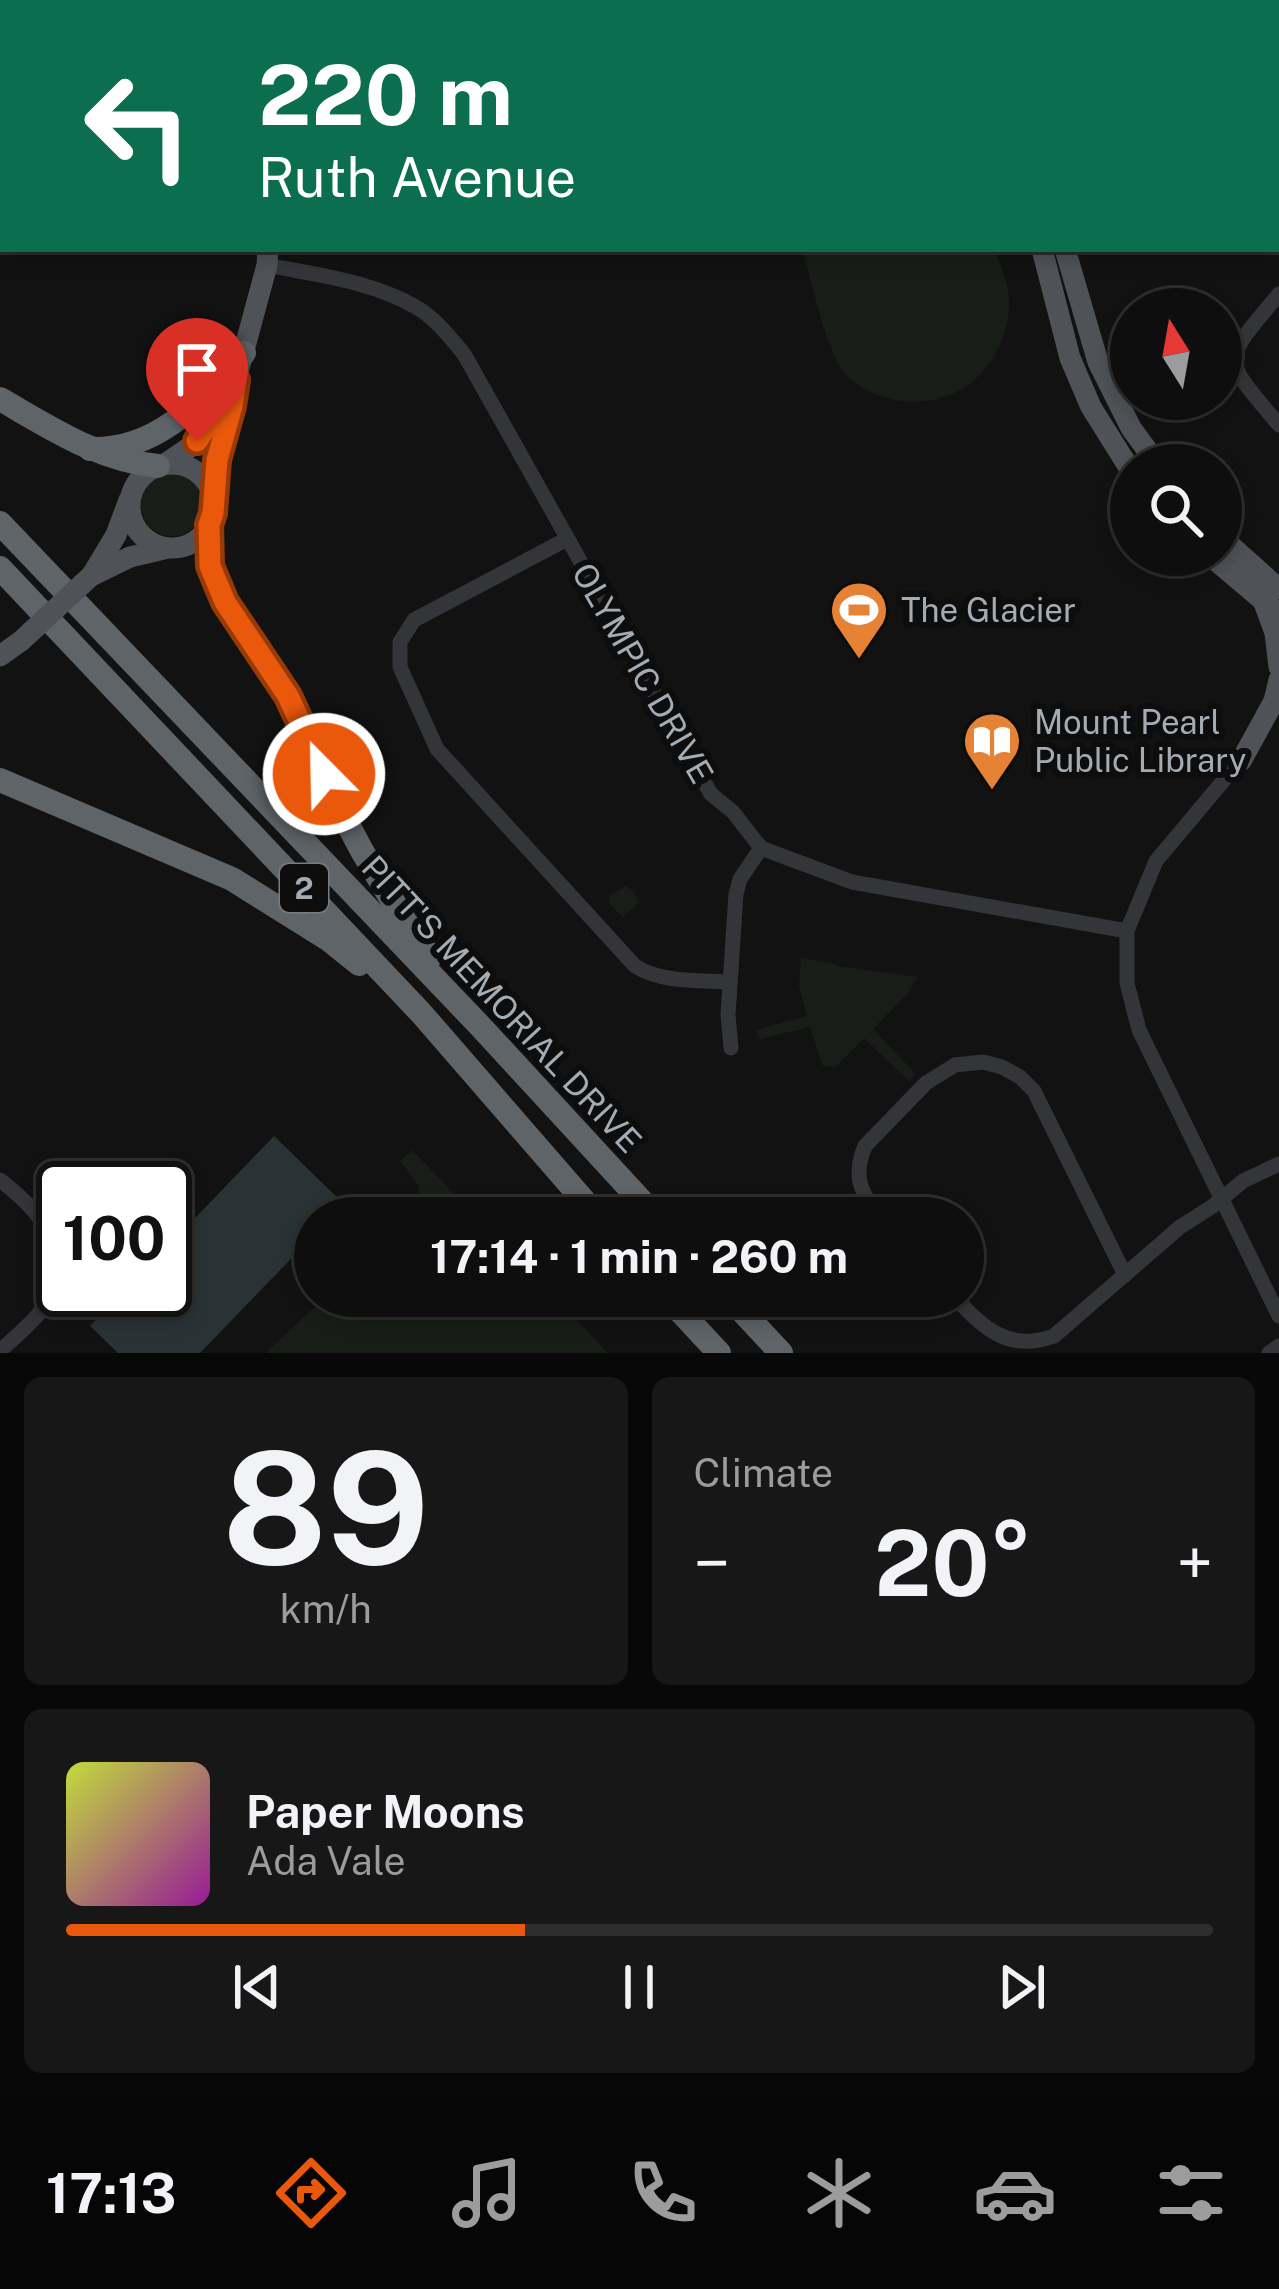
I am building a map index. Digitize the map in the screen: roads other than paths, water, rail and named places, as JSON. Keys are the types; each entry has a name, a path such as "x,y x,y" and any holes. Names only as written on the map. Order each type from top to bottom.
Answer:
{"highway":[{"path":"90,449 113,450 153,436 198,402 244,352"},
{"path":"0,399 90,449 161,465"},
{"path":"212,513 210,564 218,589 288,696 334,800 383,886 481,1027"},
{"name":"PITT'S MEMORIAL DRIVE","path":"0,523 637,1197"},
{"name":"PITT'S MEMORIAL DRIVE","path":"0,568 421,1013 580,1197"},
{"path":"0,780 232,879 328,939 421,1013"},
{"path":"686,1317 719,1353"},
{"path":"748,1317 782,1353"}],"main road":[{"path":"1043,252 1070,358 1091,407 1114,444"},
{"path":"1066,252 1098,362 1143,444"},
{"path":"92,575 130,557 195,542 212,513 217,460 268,257"},
{"path":"8,654 92,575 116,535 142,474 183,453 204,434 236,380"},
{"path":"161,465 181,464 199,473 210,488 212,513"},
{"path":"131,495 136,528 151,543 166,549"},
{"path":"1242,558 1271,588 1279,614"},
{"path":"1242,573 1271,588"},
{"path":"1271,588 1266,606 1279,667"},
{"path":"1241,761 1274,701 1279,680"},
{"path":"1241,761 1279,724"}],"street":[{"name":"OLYMPIC DRIVE","path":"268,257 415,306 442,327 464,354 712,794 733,812 760,848 852,882 1126,931"},
{"path":"1279,294 1242,338 1234,358 1238,376 1279,425"},
{"path":"567,539 414,620 400,641 402,674 441,756 634,966 665,978 730,982"},
{"path":"1279,709 1156,861 1126,931 1126,983 1139,1030 1279,1316"},
{"path":"731,1048 728,1015 737,886 760,848"},
{"path":"864,1197 857,1171 865,1147 926,1083 939,1072 964,1063 992,1064 1021,1077 1034,1091 1125,1275"},
{"path":"974,1317 995,1339 1012,1346 1030,1347 1054,1336 1180,1227 1243,1181 1279,1164"},
{"path":"0,1180 47,1225 58,1274 44,1309 0,1351"},
{"path":"1269,1353 1279,1346"}],"place":[{"name":"The Glacier","path":"859,661"},
{"name":"Mount Pearl Public Library","path":"992,792"}]}
